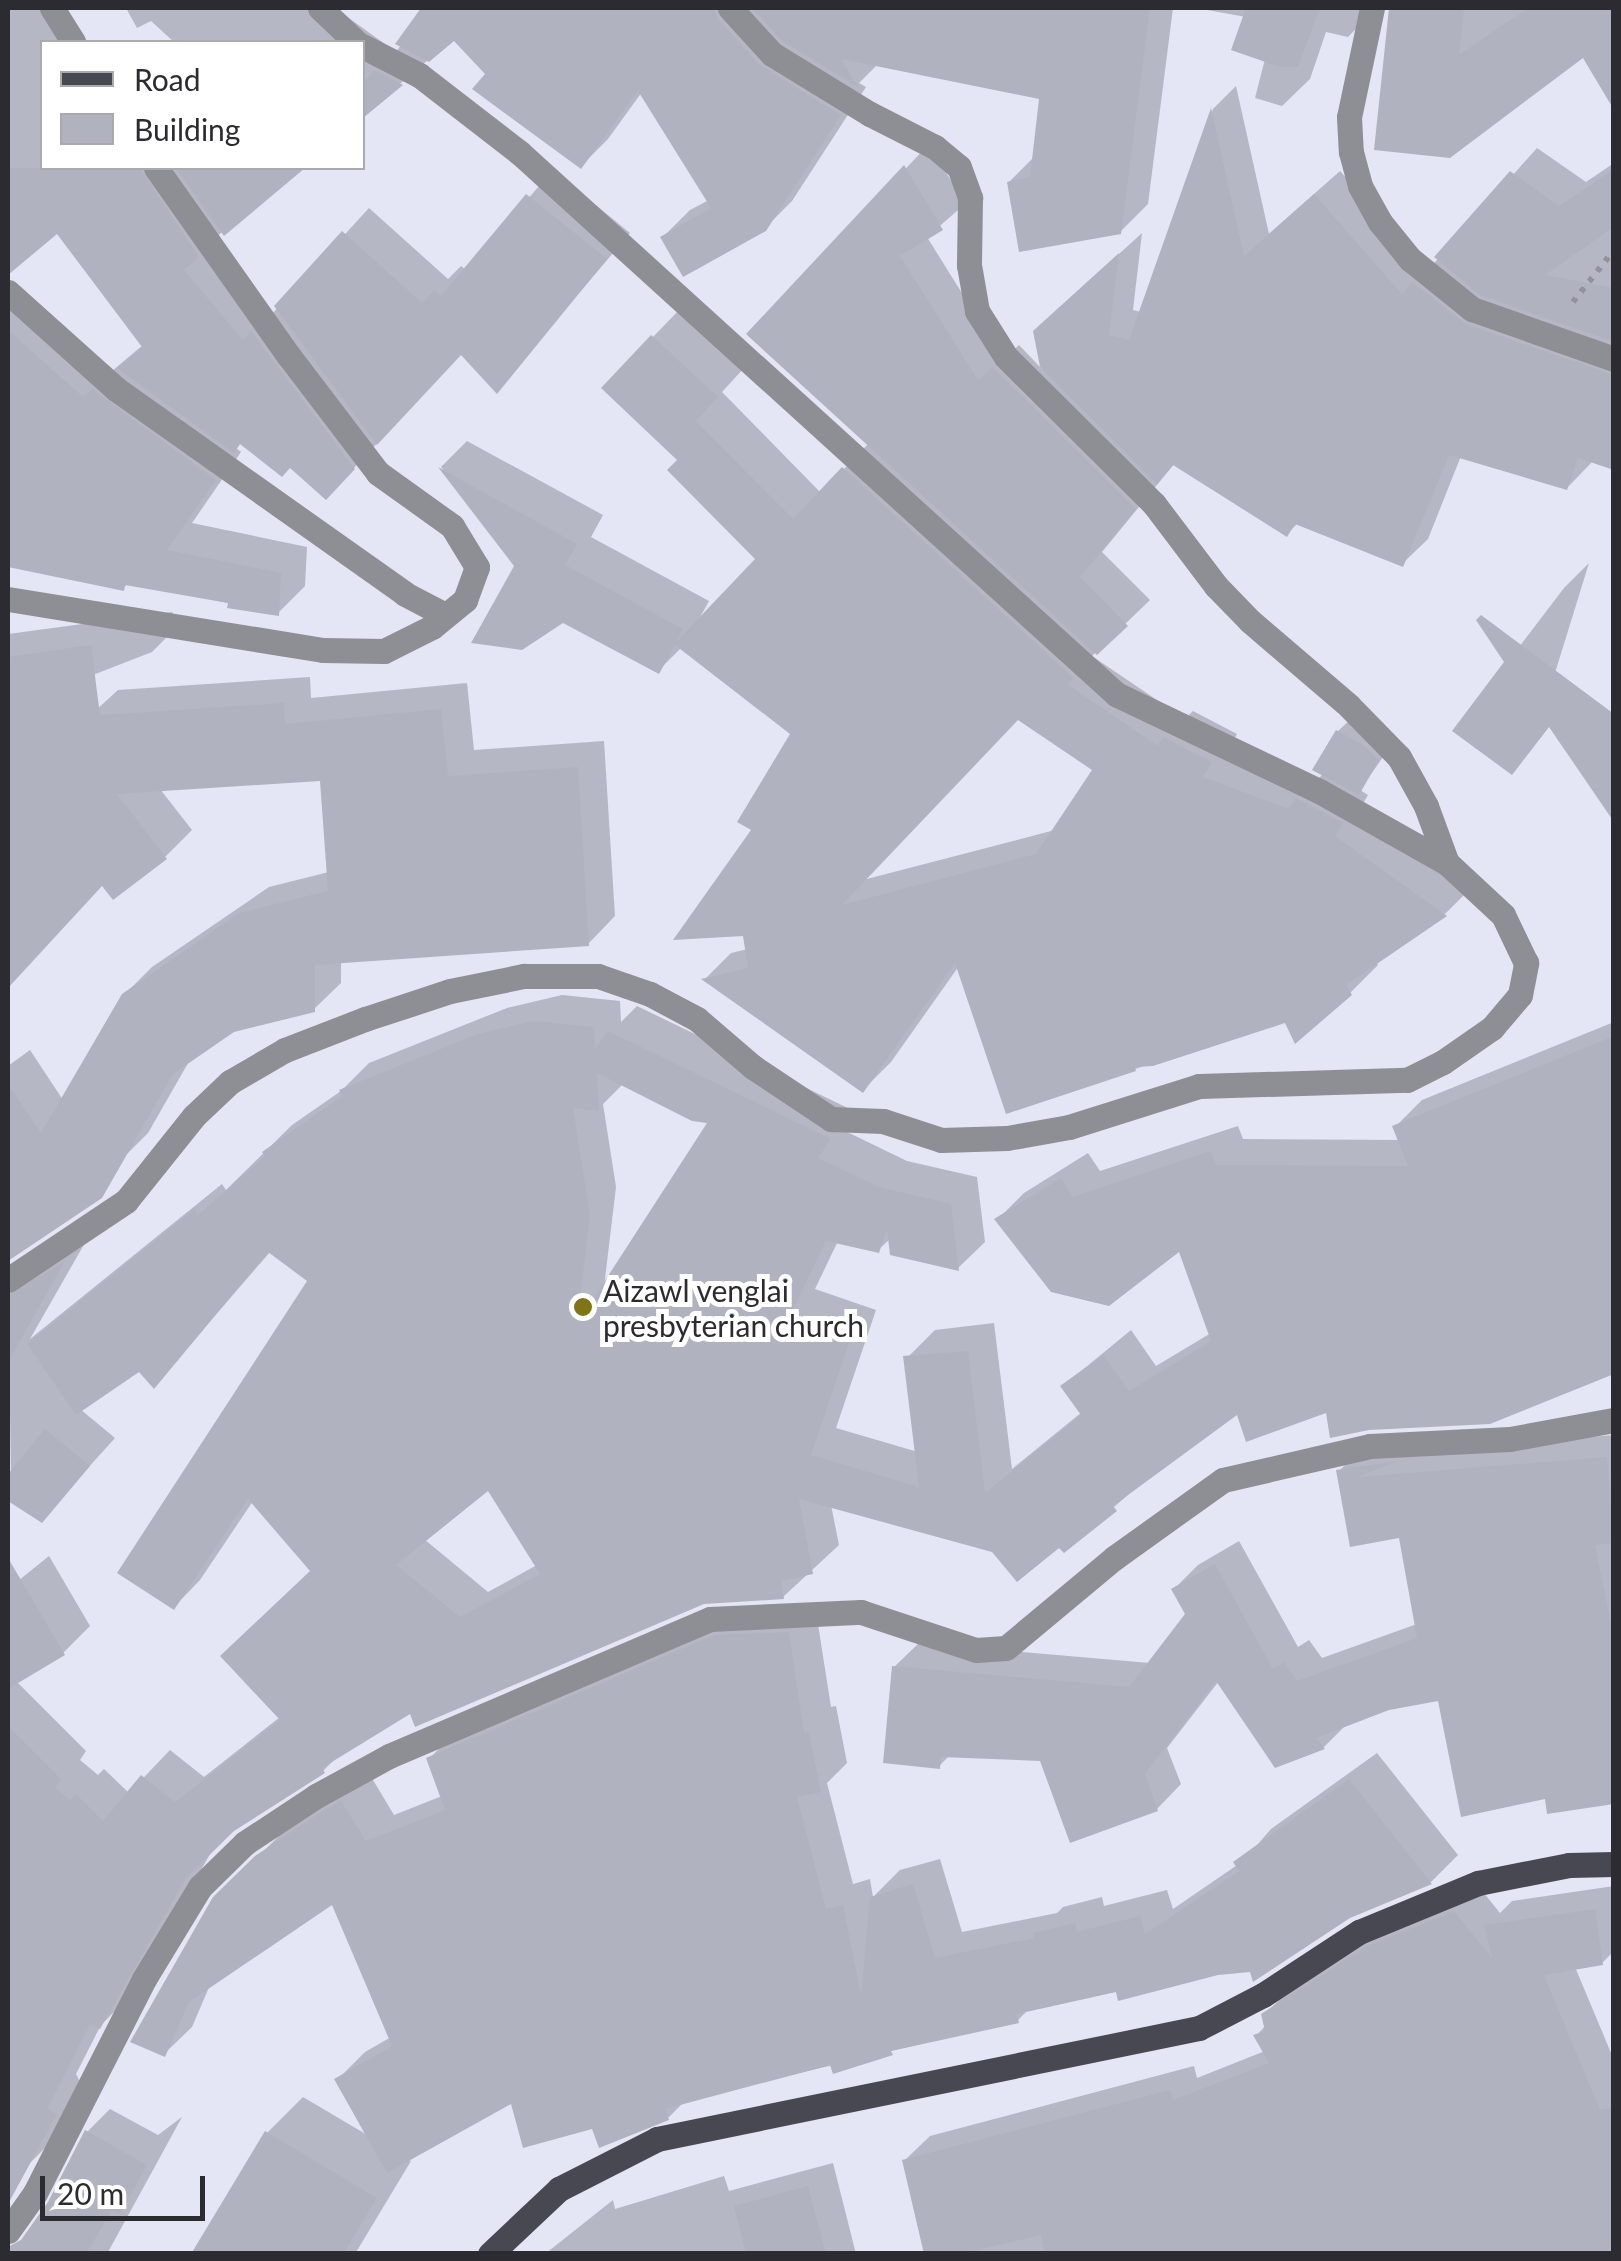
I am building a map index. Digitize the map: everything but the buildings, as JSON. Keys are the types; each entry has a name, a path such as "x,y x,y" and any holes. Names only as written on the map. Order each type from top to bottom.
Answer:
{"main road":[{"path":"490,2254 560,2189 657,2139 1199,2028 1263,1995 1358,1932 1478,1883 1569,1865 1614,1864"}],"street":[{"path":"52,8 71,40"},
{"path":"320,8 355,40"},
{"path":"730,8 772,54 870,114 934,147 959,167 970,198 969,265 978,311 1006,357 1154,504 1216,586 1250,622 1349,706 1399,757 1426,806 1447,863"},
{"path":"1372,8 1349,117 1351,152 1360,186 1380,222 1410,258 1472,310 1614,358"},
{"path":"8,1280 126,1201 194,1116 230,1082 284,1050 450,991 524,976 598,976 650,994 697,1020 753,1068 831,1119 882,1121 941,1140 1007,1138 1069,1127 1198,1086 1406,1080 1443,1062 1492,1028 1520,995 1526,963 1503,915 1447,863 1319,791 1116,694 520,154 419,75 365,47"},
{"path":"8,599 323,650 384,651 432,628 465,600 477,567 452,526 378,473 288,355 157,170"},
{"path":"8,292 116,388 406,594 445,616"},
{"path":"8,2230 44,2177 144,1979 200,1886 245,1843 316,1796 388,1756 710,1619 862,1612 976,1650 1006,1648 1114,1558 1223,1480 1370,1446 1510,1439 1614,1420"}],"path":[{"path":"1549,336 1614,250"}],"place":[{"name":"Aizawl venglai presbyterian church","path":"583,1307"}]}
